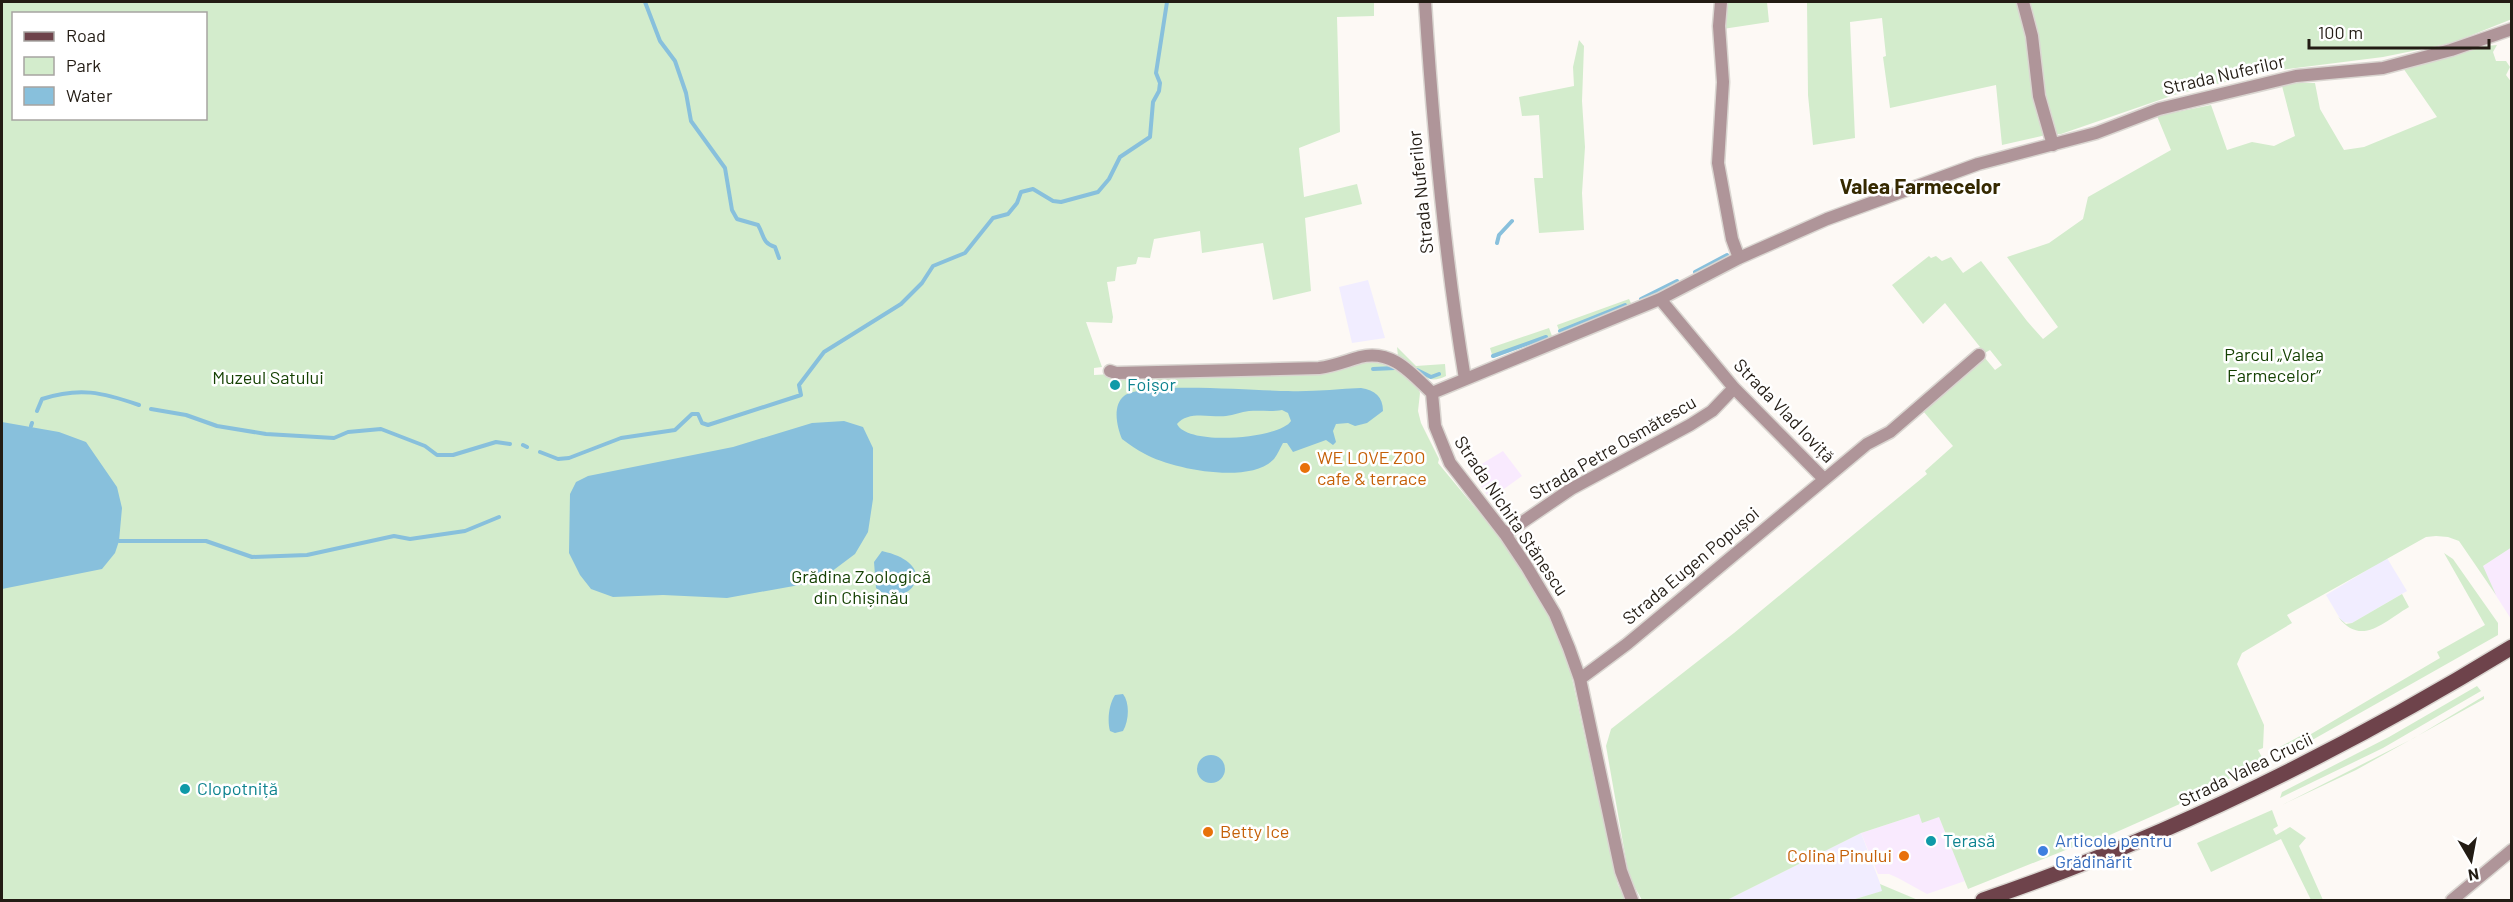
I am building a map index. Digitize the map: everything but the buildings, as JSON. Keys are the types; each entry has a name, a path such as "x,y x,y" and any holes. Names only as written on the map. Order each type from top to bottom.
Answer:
{"main road":[{"name":"Strada Valea Crucii","path":"1983,900 2127,846 2194,817 2378,725 2511,647"}],"street":[{"name":"Strada Nuferilor","path":"1425,2 1433,136 1446,262 1465,379"},
{"path":"1721,2 1719,26 1724,82 1718,163 1732,239 1739,258"},
{"path":"2023,2 2032,36 2039,96 2053,145"},
{"name":"Strada Nuferilor","path":"1432,393 1660,299 1739,258 1827,219 1978,164 2096,133 2160,108 2296,76 2383,68 2451,50 2511,29"},
{"name":"Strada Vlad Ioviță","path":"1660,299 1734,388 1824,479 1866,444 1890,432 1979,355"},
{"path":"1110,370 1116,373 1238,368 1319,368 1377,355 1397,361 1432,393"},
{"name":"Strada Petre Osmătescu","path":"1505,534 1571,489 1712,411 1734,388"},
{"name":"Strada Nichita Stănescu","path":"1432,393 1435,426 1450,463 1505,534 1555,614 1580,679 1621,871 1632,900"},
{"name":"Strada Eugen Popușoi","path":"1580,679 1627,644 1824,479"},
{"path":"2452,900 2511,850"}],"shaded area":[{"path":"1368,280 1385,338 1352,343 1339,287"},
{"path":"1503,451 1522,476 1490,499 1470,471"},
{"path":"2511,547 2511,619 2479,569"},
{"path":"2387,558 2407,591 2352,623 2342,622 2326,595"},
{"path":"1919,814 1939,817 1965,881 1927,894 1889,874 1878,874 1861,833"},
{"path":"1861,833 1883,891 1852,900 1727,900"}],"green space":[{"path":"2,2 1374,2 1374,16 1337,17 1340,132 1299,148 1304,197 1357,184 1362,204 1305,218 1311,291 1273,300 1263,243 1202,253 1200,231 1154,239 1150,258 1138,257 1136,264 1117,267 1115,281 1107,282 1112,323 1086,322 1102,367 1094,368 1094,375 1366,360 1393,363 1417,384 1420,393 1418,411 1421,423 1439,459 1438,463 1512,552 1541,599 1558,637 1570,669 1618,885 1626,900 2,900"},
{"path":"1715,2 1767,2 1769,22 1716,30"},
{"path":"1807,2 2511,2 2512,19 2452,43 2383,57 2264,72 2174,95 2061,134 2002,145 1996,85 1890,108 1883,57 1886,56 1882,18 1850,22 1855,138 1813,145 1808,95"},
{"path":"1579,40 1584,46 1582,101 1585,147 1582,193 1584,230 1539,233 1534,178 1543,178 1539,115 1522,116 1519,97 1574,86 1573,67"},
{"name":"Parcul „Valea Farmecelor”","path":"2497,45 2493,52 2496,61 2506,61 2510,67 2506,75 2512,83 2512,547 2483,566 2496,595 2459,541 2448,537 2426,537 2287,615 2292,623 2242,653 2237,664 2264,725 2263,748 2258,750 2264,761 2182,803 2085,846 2083,843 1968,889 1939,817 1922,823 1919,814 1861,833 1727,900 1642,900 1629,877 1606,746 1611,729 1734,633 1927,474 1925,471 1953,446 1923,411 1985,358 1995,370 2002,365 1990,350 1983,354 1977,349 1980,347 1945,303 1923,324 1892,285 1929,256 1931,258 1936,256 1942,261 1951,257 1963,273 1981,261 2043,339 2058,327 2007,257 2049,243 2083,219 2088,197 2171,150 2157,116 2211,105 2227,150 2252,142 2274,146 2295,136 2282,86 2295,83 2315,83 2320,109 2344,150 2364,147 2437,117 2403,68 2474,47"},
{"path":"1629,299 1632,305 1560,333 1557,325"},
{"path":"1549,328 1552,336 1493,358 1490,348"},
{"path":"1397,347 1416,366 1445,364 1446,376 1432,379 1420,375 1398,356"},
{"path":"2444,553 2453,559 2498,623 2498,635 2291,752 2281,755 2278,753 2278,748 2300,736 2306,737 2440,658 2437,652 2485,625"},
{"path":"2402,594 2409,607 2373,629 2356,630 2347,626 2338,617 2346,624 2352,623"},
{"path":"2477,686 2481,691 2383,748 2280,798 2282,792 2389,737"},
{"path":"2484,696 2484,699 2418,736"},
{"path":"2410,740 2356,770 2282,805"},
{"path":"2272,810 2278,826 2273,829 2276,835 2290,827 2306,838 2299,846 2323,900 2311,900 2281,839 2211,872 2197,843"},
{"path":"1880,884 1918,900 1852,900 1882,891"}],"water":[{"path":"1177,388 1315,391 1361,388 1374,392 1380,398 1383,411 1367,423 1355,426 1348,423 1336,424 1333,431 1336,442 1333,445 1326,440 1293,452 1287,443 1283,443 1274,459 1263,467 1248,471 1211,472 1157,460 1122,439 1117,423 1120,400 1135,391","holes":["1282,410 1288,413 1291,421 1284,427 1271,432 1234,438 1198,436 1185,431 1177,424 1187,417 1194,416 1226,416 1246,411"]},
{"path":"844,421 863,427 873,448 873,499 868,532 855,554 827,575 805,584 727,598 663,595 613,597 591,589 580,575 569,553 570,494 576,482 588,476 733,447 812,423"},
{"path":"2,422 59,432 86,442 117,487 122,508 119,541 115,553 102,569 2,589"},
{"path":"882,551 902,558 913,567 916,576 914,585 907,592 898,595 887,594 876,588 874,562"},
{"path":"1123,694 1128,707 1127,722 1123,731 1115,733 1110,731 1109,727 1110,707 1115,695"},
{"path":"1211,755 1221,759 1225,769 1221,779 1211,783 1201,779 1197,769 1201,759"}],"waterway":[{"path":"645,2 660,41 675,61 686,93 691,121 725,168 732,210 737,219 758,225 765,241 775,247 779,258"},
{"path":"540,452 558,459 569,458 621,438 675,430 692,414 698,414 702,423 708,425 801,395 799,385 824,352 901,304 922,283 933,266 965,253 993,218 1008,214 1017,203 1021,192 1033,189 1053,201 1061,202 1098,192 1109,179 1120,157 1150,137 1153,102 1159,91 1160,83 1156,73 1167,2"},
{"path":"1497,243 1499,235 1512,221"},
{"path":"1695,272 1727,255"},
{"path":"1641,299 1677,281"},
{"path":"1560,331 1625,305"},
{"path":"1493,356 1546,337"},
{"path":"1373,369 1395,368"},
{"path":"1417,370 1431,377 1439,374"},
{"path":"37,411 42,399 79,392 102,394 139,405"},
{"path":"151,409 186,415 217,426 266,434 334,438 348,432 381,429 425,446 437,455 453,455 496,442 510,444"},
{"path":"523,445 527,447"},
{"path":"119,541 206,541 252,557 307,555 394,536 410,539 465,531 499,517"}],"place":[{"name":"Foișor","path":"1115,385"},
{"name":"WE LOVE ZOO cafe & terrace","path":"1305,468"},
{"name":"Clopotniță","path":"185,789"},
{"name":"Betty Ice","path":"1208,832"},
{"name":"Terasă","path":"1931,841"},
{"name":"Articole pentru Grădinărit","path":"2043,851"},
{"name":"Colina Pinului","path":"1904,856"}],"district":[{"name":"Valea Farmecelor","path":"1920,187"}],"park label":[{"name":"Muzeul Satului","path":"268,378"},
{"name":"Grădina Zoologică din Chișinău","path":"861,587"}]}
